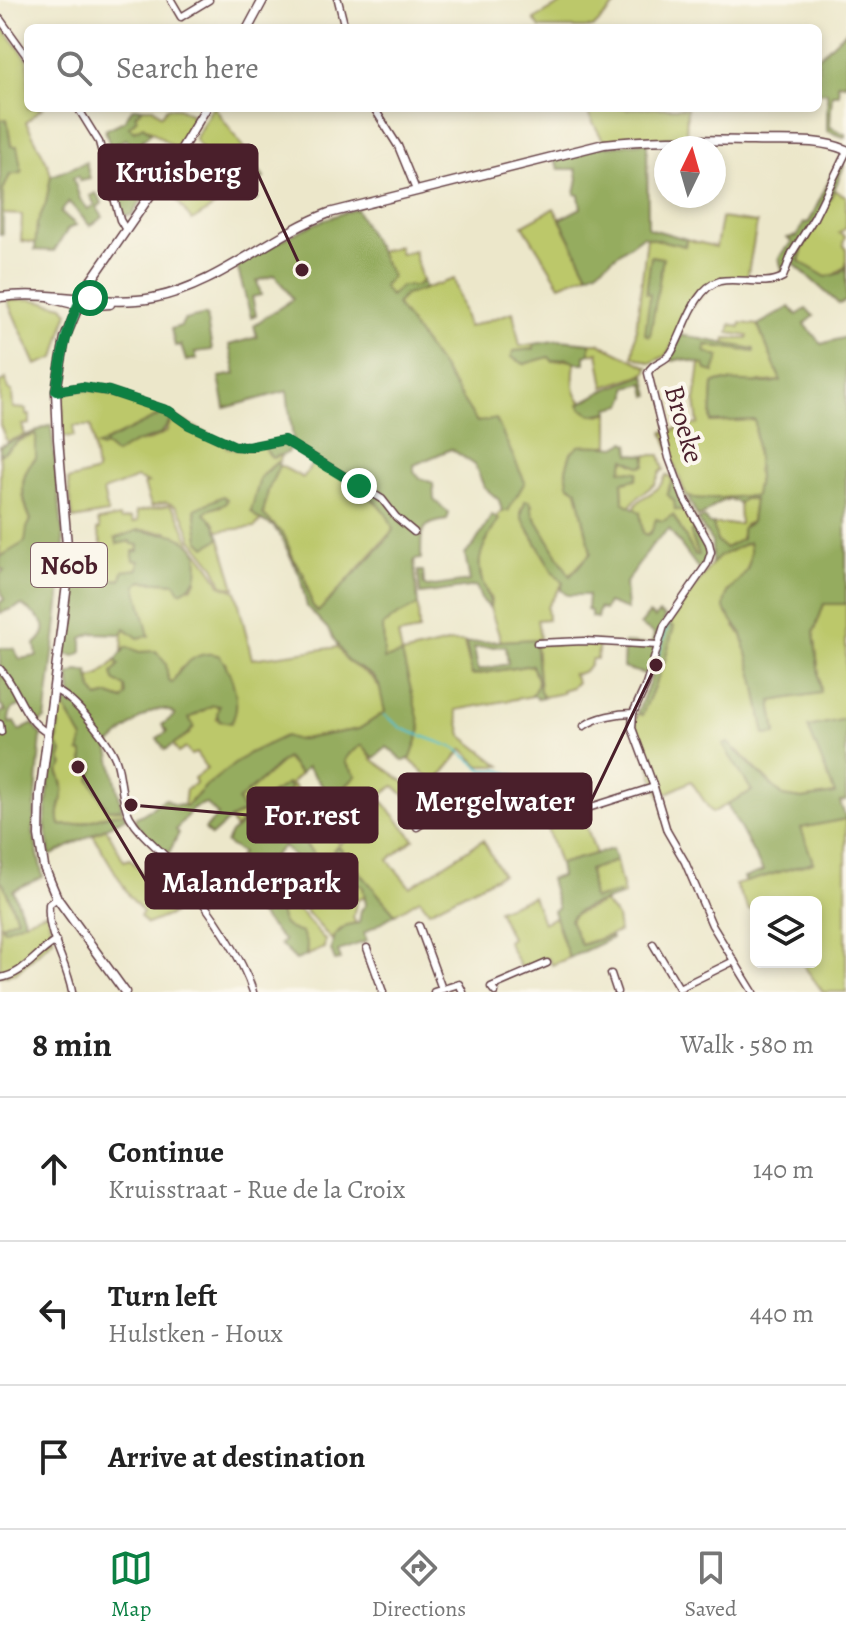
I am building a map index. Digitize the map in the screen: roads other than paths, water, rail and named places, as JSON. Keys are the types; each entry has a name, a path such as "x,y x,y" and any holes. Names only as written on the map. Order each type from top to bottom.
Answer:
{"main road":[{"path":"250,24 263,0"},
{"name":"N60b","path":"125,992 57,898 44,867 39,836 40,795 69,554 56,391 65,338 80,301 204,112"},
{"path":"0,297 36,295 104,306 123,300 152,298 220,273 304,223 329,213 587,147 639,140 802,142 827,144 846,152"}],"street":[{"path":"171,0 181,17 209,0"},
{"path":"338,0 344,24"},
{"path":"0,19 24,52"},
{"path":"81,112 98,139 120,220 126,230"},
{"path":"377,112 398,146 416,190"},
{"name":"Broeke","path":"633,713 646,685 668,618 707,564 711,552 679,487 648,378 649,368 671,353 689,312 713,284 775,281 783,277 792,253 814,218 846,152"},
{"path":"56,391 82,387 109,391 169,411 189,425 235,446 248,447 284,440 382,499 396,517 414,532"},
{"path":"537,643 584,641 658,645"},
{"path":"0,669 34,724 48,733"},
{"path":"54,690 69,699 108,745 117,764 130,817 150,843 174,865 225,937 247,974 253,992"},
{"path":"584,726 588,722 633,713 632,728 667,831 685,862 712,925 753,992"},
{"path":"0,724 1,732"},
{"path":"417,827 451,804 475,804 521,819 544,822 654,787"},
{"path":"57,898 50,902 50,925 70,975 72,992"},
{"path":"419,926 442,989"},
{"path":"0,978 19,973 40,951 56,941"},
{"path":"653,944 679,988 734,961"},
{"path":"367,948 383,992"},
{"path":"493,990 547,963"},
{"path":"611,974 617,992"},
{"path":"434,992 459,984 463,992"}],"waterway":[{"path":"653,672 668,625"},
{"path":"384,715 403,729 455,748 483,770 499,770 514,775 512,810 531,816"},
{"path":"552,823 576,815"}],"place":[{"name":"Kruisberg","path":"302,270"},
{"name":"Mergelwater","path":"656,665"},
{"name":"Malanderpark","path":"78,767"},
{"name":"For.rest","path":"131,805"}]}
